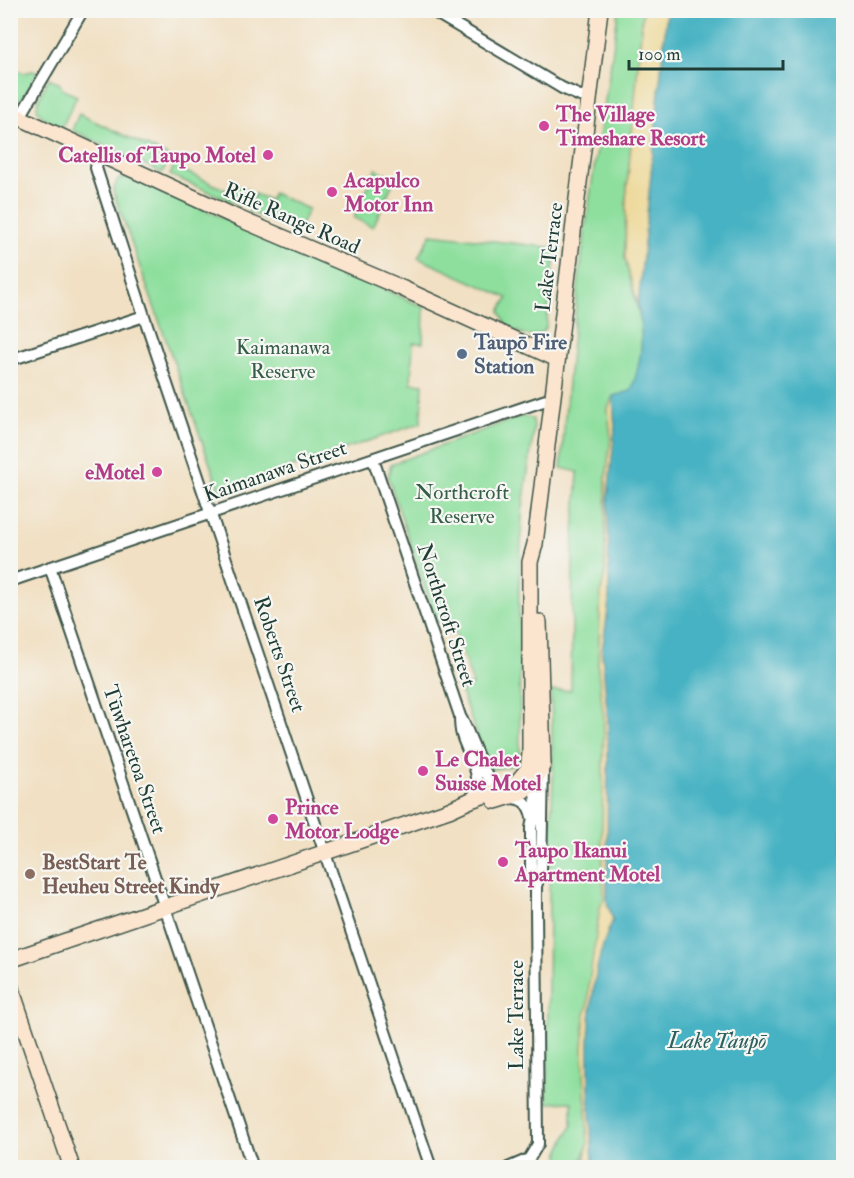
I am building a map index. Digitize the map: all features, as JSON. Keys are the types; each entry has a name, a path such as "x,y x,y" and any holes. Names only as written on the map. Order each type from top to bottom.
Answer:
{"main road":[{"name":"Lake Terrace","path":"506,793 528,769 530,754 530,562 535,544 600,10"},
{"name":"Rifle Range Road","path":"15,115 240,219 397,286 557,359"},
{"name":"Lake Terrace","path":"533,784 543,764 538,566 535,544"},
{"path":"10,960 326,853 449,810 471,800 506,793 521,794 533,784"},
{"path":"449,810 467,808 506,793"},
{"path":"10,985 72,1167"}],"street":[{"path":"15,115 83,10"},
{"path":"431,10 562,88 580,96 589,97"},
{"name":"Roberts Street","path":"99,152 96,168 144,316 432,1167"},
{"path":"10,360 144,316"},
{"name":"Kaimanawa Street","path":"10,581 552,398"},
{"name":"Northcroft Street","path":"373,459 460,716 469,731 486,776 506,793"},
{"name":"Tūwharetoa Street","path":"50,567 253,1167"},
{"name":"Lake Terrace","path":"529,677 536,716 536,767 533,784 536,802 532,817 531,873 536,886"},
{"name":"Northcroft Street","path":"460,716 462,734 478,780 471,800"},
{"name":"Lake Terrace","path":"508,1167 529,1159 538,1144 536,886 541,872 543,764"},
{"path":"506,793 523,800 532,817"}],"green space":[{"path":"618,11 643,11 626,200 625,258 643,332 639,369 631,391 613,396 608,409 611,437 606,480 605,574 601,592 598,669 604,719 602,838 604,898 597,924 585,1016 583,1052 588,1144 580,1167 559,1167 560,1150 572,1125 572,1102 547,1103 553,776 551,691 571,690 573,549 578,472 561,468 579,281"},
{"path":"10,67 24,73 38,72 23,98 11,103"},
{"path":"49,78 60,84 62,89 77,96 62,127 43,117 37,108"},
{"path":"79,114 170,157 162,173 72,130"},
{"path":"177,159 185,163 182,170 228,191 232,184 247,190 240,205 170,175"},
{"path":"376,169 395,178 373,227 354,218"},
{"name":"Kaimanawa Reserve","path":"131,177 424,307 423,343 413,343 411,383 423,384 421,423 220,492 113,191 118,179"},
{"path":"273,193 308,209 298,233 248,211 255,194 269,200"},
{"path":"431,234 556,248 546,328 542,333 533,336 507,327 500,311 508,298 418,258"},
{"name":"Northcroft Reserve","path":"522,416 533,419 534,429 522,514 519,591 520,760 517,765 490,770 460,690 473,684 450,617 436,622 388,477 391,464"}],"sand":[{"path":"643,10 667,11 638,306 625,258 626,200"},
{"path":"613,396 615,428 609,603 602,652 608,721 607,902 613,920 603,946 591,1006 589,1071 593,1162 582,1159 585,1158 588,1144 583,1052 589,984 600,908 604,898 602,838 604,719 598,669 601,592 605,574 606,480 611,437 608,409"}],"water":[{"name":"Lake Taupō","path":"667,11 843,11 843,1167 580,1167 582,1159 593,1161 589,1071 591,1006 603,946 613,920 607,902 608,721 602,652 609,603 608,497 615,428 613,396 631,391 640,359 641,328 638,306"}],"place":[{"name":"The Village Timeshare Resort","path":"544,126"},
{"name":"Catellis of Taupo Motel","path":"268,155"},
{"name":"Acapulco Motor Inn","path":"332,192"},
{"name":"Taupō Fire Station","path":"462,354"},
{"name":"eMotel","path":"157,472"},
{"name":"Le Chalet Suisse Motel","path":"423,771"},
{"name":"Prince Motor Lodge","path":"273,819"},
{"name":"Taupo Ikanui Apartment Motel","path":"503,862"},
{"name":"BestStart Te Heuheu Street Kindy","path":"30,874"}]}
